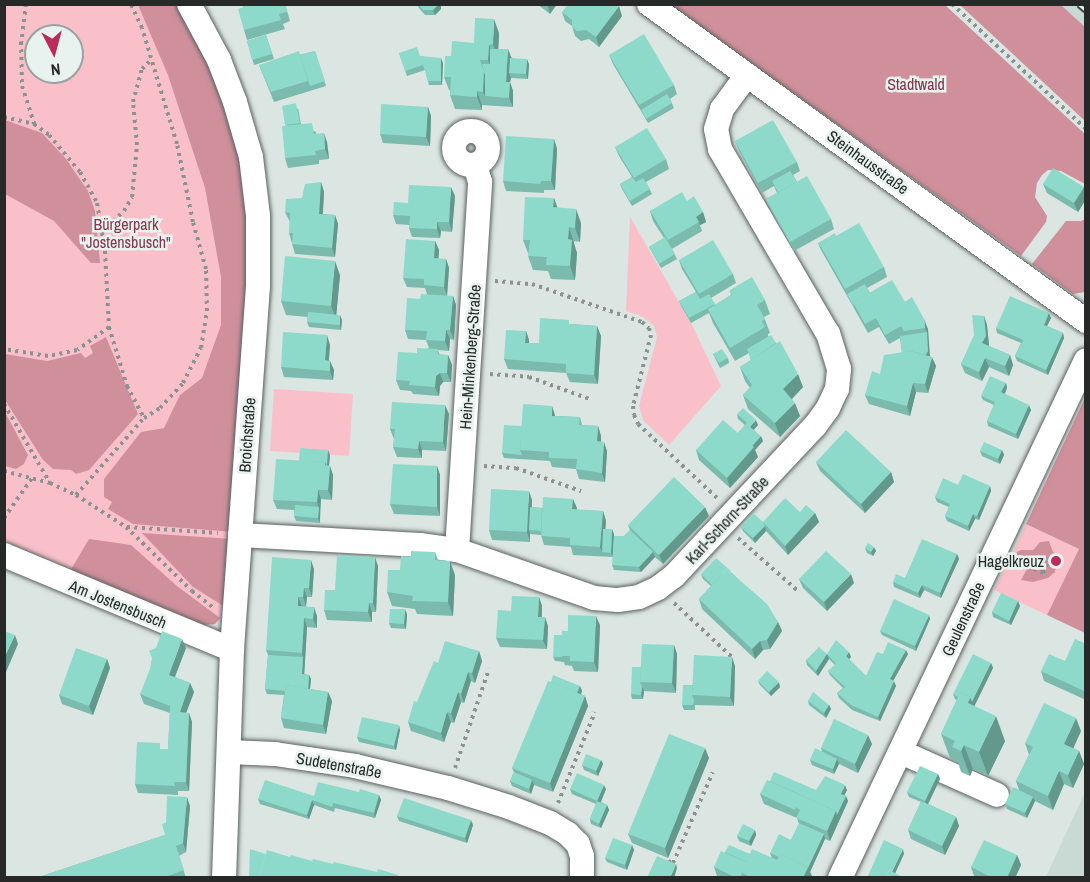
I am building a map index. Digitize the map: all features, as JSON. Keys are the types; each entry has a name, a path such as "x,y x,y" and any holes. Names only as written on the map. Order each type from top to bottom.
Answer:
{"street":[{"name":"Steinhausstraße","path":"649,4 1086,321"},
{"name":"Broichstraße","path":"200,9 235,102 251,157 258,216 258,286 232,650 224,878"},
{"name":"Karl-Schorn-Straße","path":"240,535 420,545 457,550 594,598 618,600 639,597 658,588 674,576 822,417 837,388 839,369 828,334 720,149 716,129 723,109 747,75"},
{"name":"Hein-Minkenberg-Straße","path":"457,550 480,182 475,165"},
{"name":"Geulenstraße","path":"840,878 1086,360"},
{"name":"Am Jostensbusch","path":"4,555 232,650"},
{"name":"Sudetenstraße","path":"229,752 275,754 355,766 448,788 550,823 568,834 578,844 582,856 582,878"},
{"path":"901,752 997,795"}],"path":[{"path":"26,4 21,42 22,86 34,124"},
{"path":"76,495 144,418 160,408 183,383 201,348 207,311 206,268 193,222 177,144 150,61 142,28 131,4"},
{"path":"952,4 1086,129"},
{"path":"101,222 112,221 124,211 132,197 137,145 133,102 142,69 150,61"},
{"path":"4,117 34,124 50,135 80,172 97,202 101,222 109,327 127,386 144,418"},
{"path":"475,280 532,284 642,322 649,328 651,335 633,406 638,424 798,591"},
{"path":"4,349 48,356 77,350 109,327"},
{"path":"468,373 530,376 589,399"},
{"path":"4,404 50,483"},
{"path":"463,464 516,468 581,491"},
{"path":"4,471 50,483 76,495 126,527 192,591"},
{"path":"4,518 32,478"},
{"path":"126,527 240,535"},
{"path":"1027,566 1043,573 1050,558 1053,559"},
{"path":"658,588 734,659"},
{"path":"448,788 489,669"},
{"path":"550,823 595,712"},
{"path":"662,859 673,863 712,771"}],"shaded area":[{"path":"1061,5 1085,5 1085,27"},
{"path":"1085,792 1085,877 1046,877"}],"green space":[{"name":"Bürgerpark \"Jostensbusch\"","path":"5,5 179,5 249,218 224,616 215,624 204,625 54,565 5,541"},
{"path":"138,5 179,5 195,29 226,103 241,161 249,218 249,285 234,532 133,524 108,509 112,502 104,497 104,479 141,432 164,428 180,395 202,378 221,325 221,277 205,188 168,75"},
{"name":"Stadtwald","path":"670,5 945,5 1085,134 1085,184 1061,171 1048,170 1042,175 1037,183 1035,197 1047,216 1046,222 1021,256"},
{"path":"960,5 1061,5 1085,27 1085,121"},
{"path":"5,120 42,133 66,159 88,191 95,211 100,263 91,263 54,221 5,194"},
{"path":"630,217 691,323 721,386 669,445 643,420 639,406 657,337 654,326 643,317 626,311"},
{"path":"1085,219 1085,292 1073,294 1032,264 1066,221"},
{"path":"106,337 138,414 89,470 76,474 71,470 53,469 43,460 5,400 5,354 47,361 81,353 85,358 93,353 90,346"},
{"path":"274,389 353,394 349,456 270,451"},
{"path":"1085,398 1085,633 1047,615 1079,549 1026,524"},
{"path":"5,412 28,455 24,464 16,469 5,466"},
{"path":"1026,524 1079,549 1047,615 994,590 1009,560 1027,569 1033,582 1039,580 1037,544 1033,550 1021,550 1012,554"},
{"path":"142,533 233,539 225,607 193,587"},
{"path":"89,539 131,545 177,586 220,618 215,624 204,625 70,571"},
{"path":"1049,541 1053,552 1058,555 1055,572 1048,578 1033,582 1021,580 1027,569 1009,560 1012,554 1021,550 1033,550 1040,542"}],"building":[{"path":"243,4 285,4 287,12 279,14 281,20 244,30 238,9 244,7"},
{"path":"418,4 439,4 433,10 423,10"},
{"path":"568,4 616,4 619,6 596,37 586,30 577,31 572,27 572,20 562,12"},
{"path":"475,18 494,19 493,44 489,45 488,60 480,60 484,71 483,92 477,91 477,97 450,95 451,77 444,77 445,56 451,56 452,41 474,43"},
{"path":"644,34 674,85 639,105 609,55"},
{"path":"266,35 272,54 252,60 247,41"},
{"path":"417,47 420,56 441,58 441,81 428,81 423,65 405,71 399,53"},
{"path":"490,49 508,49 506,82 510,82 509,98 485,96 485,75 482,64 490,64"},
{"path":"299,51 308,81 271,92 259,65"},
{"path":"315,51 325,81 310,86 300,55"},
{"path":"510,58 527,59 526,74 509,73"},
{"path":"667,94 672,103 646,119 641,110"},
{"path":"296,103 300,123 285,125 282,106"},
{"path":"381,104 428,107 426,137 380,134"},
{"path":"773,120 797,162 758,183 735,141"},
{"path":"312,123 314,134 324,133 325,149 315,151 316,155 285,158 282,126"},
{"path":"647,128 666,159 634,178 615,147"},
{"path":"506,136 554,139 551,181 541,181 540,184 503,181"},
{"path":"1053,168 1084,187 1074,203 1043,184"},
{"path":"790,171 797,182 778,192 772,181"},
{"path":"807,176 831,219 790,242 766,199"},
{"path":"632,177 636,182 643,178 650,189 630,201 620,184"},
{"path":"321,182 319,214 335,215 332,248 292,244 293,233 289,233 290,213 285,212 286,199 302,198 305,184"},
{"path":"409,185 451,187 449,222 437,222 437,229 409,228 410,216 393,215 394,202 408,203"},
{"path":"682,192 687,201 694,196 703,212 696,217 699,222 668,240 650,211"},
{"path":"525,197 554,198 553,207 576,209 575,228 569,227 568,239 572,240 570,266 546,265 547,257 528,256 530,240 523,240"},
{"path":"859,223 884,267 845,289 820,245"},
{"path":"835,233 836,236 820,245 822,249 818,243"},
{"path":"665,237 675,254 659,264 649,247"},
{"path":"406,239 435,241 434,258 446,259 444,287 424,285 424,279 403,278"},
{"path":"713,240 733,274 699,294 679,260"},
{"path":"285,256 335,261 331,306 281,301"},
{"path":"752,277 765,300 757,305 765,319 762,321 765,327 730,348 708,309 732,295 730,290"},
{"path":"892,280 905,302 912,297 924,319 925,328 904,331 901,326 885,335 876,318 865,324 853,302"},
{"path":"865,284 870,293 853,302 854,307 847,294"},
{"path":"696,292 700,299 709,294 715,304 689,318 679,301"},
{"path":"421,294 453,296 450,330 446,330 445,341 426,340 427,331 405,330 407,298 420,299"},
{"path":"1010,296 1049,313 1044,325 1063,333 1046,370 1015,356 1023,340 996,328"},
{"path":"308,312 340,315 340,325 307,322"},
{"path":"972,315 984,316 986,336 982,343 1010,355 1005,366 985,358 979,372 961,364 974,335"},
{"path":"540,318 569,320 569,324 597,326 594,375 566,373 566,364 504,359 506,330 526,331 525,343 539,343"},
{"path":"283,332 327,335 325,360 330,361 330,371 281,367"},
{"path":"927,332 928,351 926,355 910,351 902,353 900,336"},
{"path":"771,335 776,343 751,360 747,349"},
{"path":"780,341 798,374 783,389 795,403 775,423 743,395 752,385 740,367"},
{"path":"417,348 438,349 438,354 448,355 447,373 440,373 436,376 435,387 409,385 410,381 396,380 398,352 417,353"},
{"path":"722,349 728,358 719,363 713,354"},
{"path":"910,351 932,357 925,384 913,383 907,406 865,395 872,371 880,374 884,355"},
{"path":"990,376 1006,383 1001,392 1029,405 1016,434 987,421 995,402 981,396"},
{"path":"392,402 445,405 443,442 419,441 418,449 393,447 395,429 390,429"},
{"path":"523,404 552,406 552,416 580,417 579,425 598,426 597,441 604,442 602,473 576,469 577,459 549,458 549,452 520,450"},
{"path":"743,408 756,420 750,427 761,436 752,446 738,433 747,423 737,414"},
{"path":"723,420 754,447 727,478 696,450"},
{"path":"504,425 522,426 520,450 522,455 502,453"},
{"path":"846,430 891,472 861,504 816,462"},
{"path":"984,442 1002,450 998,459 980,451"},
{"path":"300,448 328,450 327,466 325,462 299,461"},
{"path":"276,459 325,462 325,465 330,466 328,490 318,490 317,502 273,500"},
{"path":"393,464 437,466 437,507 390,504"},
{"path":"963,474 990,486 977,516 973,514 968,526 945,516 950,504 935,497 943,478 958,485"},
{"path":"674,477 705,507 659,555 628,525"},
{"path":"491,489 529,491 527,532 489,530"},
{"path":"543,497 573,499 572,509 603,511 600,547 570,545 570,538 541,536"},
{"path":"785,498 800,512 806,505 815,513 785,546 763,522"},
{"path":"295,505 319,507 318,518 294,516"},
{"path":"530,507 542,508 541,531 529,530"},
{"path":"753,513 765,526 753,538 741,527"},
{"path":"603,529 612,529 611,553 602,552"},
{"path":"630,530 653,552 639,567 612,565 614,536 624,536"},
{"path":"922,539 957,554 940,593 922,585 918,593 893,582 896,574 905,578"},
{"path":"868,543 874,547 871,552 865,548"},
{"path":"411,551 435,552 435,560 450,561 448,602 412,601 413,596 387,592 388,570 400,570 401,556 411,557"},
{"path":"826,551 851,574 824,602 799,579"},
{"path":"337,555 375,557 373,603 369,603 368,612 324,610 325,590 335,590"},
{"path":"272,557 311,560 309,588 304,588 303,597 298,597 298,606 314,607 313,619 304,618 302,653 266,650"},
{"path":"716,558 731,571 727,569 712,585 701,574"},
{"path":"727,569 767,604 778,622 767,640 760,641 752,649 699,599"},
{"path":"1001,593 1018,601 1009,621 992,612"},
{"path":"512,596 539,597 538,617 545,617 543,640 496,638 498,610 511,611"},
{"path":"894,599 929,615 915,646 880,631"},
{"path":"390,609 405,609 404,624 389,623"},
{"path":"568,615 596,616 594,662 570,661 570,656 561,656 562,631 568,631"},
{"path":"4,631 15,635 4,658"},
{"path":"162,631 182,639 169,675 190,683 180,712 189,713 186,782 174,782 175,786 135,784 137,742 160,743 160,749 168,749 170,706 140,694 150,669 152,658 149,651 156,648"},
{"path":"554,635 562,635 562,657 553,657"},
{"path":"1075,639 1086,644 1086,692 1041,671 1049,654 1065,661"},
{"path":"836,640 849,652 846,656 866,676 877,652 883,654 888,642 906,650 890,679 894,681 878,717 851,705 837,693 845,687 828,671 836,664 827,654"},
{"path":"445,641 479,651 472,673 468,672 461,694 458,692 451,713 447,712 441,733 408,722 414,701 417,702 434,661 438,663"},
{"path":"642,644 674,645 672,683 640,682"},
{"path":"819,647 827,654 816,671 806,660"},
{"path":"76,648 107,659 89,706 59,695"},
{"path":"973,654 991,663 972,702 970,697 960,692 958,697 953,694"},
{"path":"268,655 303,657 302,674 309,675 308,689 286,685 285,691 265,689"},
{"path":"694,655 732,657 730,697 692,695"},
{"path":"632,667 641,667 641,695 631,694"},
{"path":"767,671 779,682 769,692 758,681"},
{"path":"553,675 580,686 577,693 551,682"},
{"path":"548,681 585,696 550,783 512,768"},
{"path":"286,685 328,692 323,725 281,718"},
{"path":"683,685 692,685 693,705 682,705"},
{"path":"813,692 829,705 824,713 808,701"},
{"path":"960,692 970,697 968,703 996,716 979,752 964,745 961,751 952,747 955,741 941,734"},
{"path":"1044,703 1076,718 1064,744 1079,751 1068,775 1059,771 1048,796 1016,781 1033,747 1025,743"},
{"path":"362,717 399,725 394,746 357,737"},
{"path":"834,719 868,735 855,764 821,748"},
{"path":"669,734 705,748 665,848 628,834"},
{"path":"815,748 837,759 833,769 810,760"},
{"path":"586,754 601,760 596,771 582,765"},
{"path":"920,766 938,774 925,801 907,792"},
{"path":"514,772 532,780 529,789 510,781"},
{"path":"774,772 816,790 825,776 845,785 841,794 846,796 837,815 836,811 770,781"},
{"path":"577,773 604,785 597,801 570,789"},
{"path":"265,780 314,796 318,782 359,792 360,789 379,795 374,813 333,803 332,807 312,800 307,815 258,799"},
{"path":"767,780 836,811 827,831 796,818 800,810 796,807 795,810 760,794"},
{"path":"1013,787 1033,797 1025,813 1005,804"},
{"path":"167,796 187,797 183,843 176,846 184,870 162,878 36,878 165,835 162,824 166,823"},
{"path":"404,798 471,820 465,838 397,816"},
{"path":"597,801 607,805 599,824 590,819"},
{"path":"921,801 956,817 942,846 908,830"},
{"path":"799,823 824,834 807,870 808,867 780,854 779,857 770,853 779,834 791,840"},
{"path":"743,824 755,830 749,841 737,836"},
{"path":"613,838 632,845 625,865 605,858"},
{"path":"884,840 903,849 892,872 889,870 886,878 867,878"},
{"path":"984,840 1017,855 1007,878 993,878 971,867"},
{"path":"729,845 750,854 746,862 725,852"},
{"path":"250,849 266,854 259,878 249,878"},
{"path":"752,849 777,860 780,854 808,867 803,878 752,878 742,873 740,878 737,878 714,867 721,851 746,862"},
{"path":"267,850 290,857 291,855 333,864 334,862 377,872 378,869 398,875 397,878 259,878"},
{"path":"657,856 676,864 670,878 647,878"},
{"path":"889,870 905,878 886,878"}],"railway":[{"path":"1079,4 1086,10"}],"place":[{"name":"Hagelkreuz","path":"1056,561"}]}
